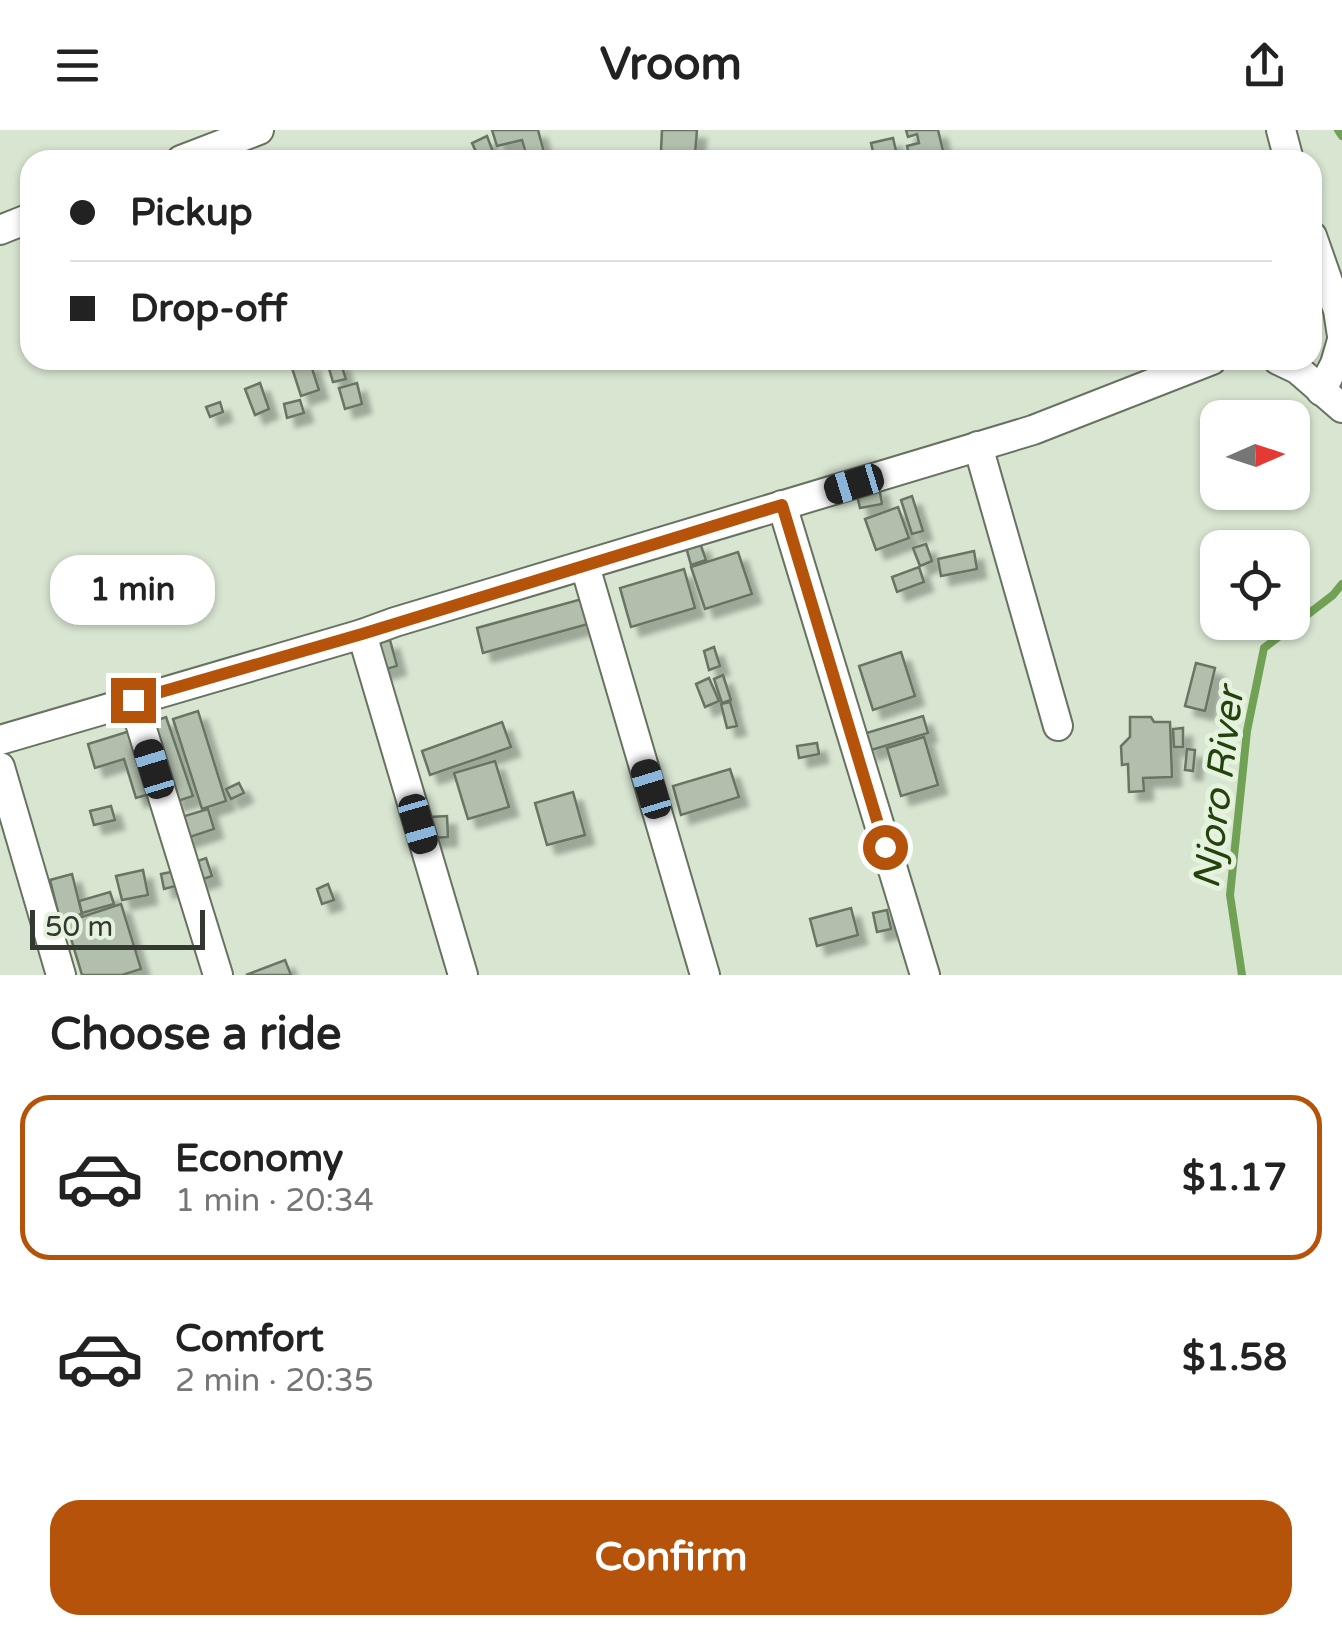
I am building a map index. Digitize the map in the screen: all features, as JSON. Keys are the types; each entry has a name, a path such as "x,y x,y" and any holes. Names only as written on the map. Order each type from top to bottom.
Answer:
{"street":[{"path":"207,150 259,130"},
{"path":"1322,264 1338,310 1342,338 1332,399"},
{"path":"0,740 1033,430 1186,370"},
{"path":"1299,370 1332,399"},
{"path":"978,446 1058,726"},
{"path":"782,505 924,975"},
{"path":"585,566 706,975"},
{"path":"362,634 463,975"},
{"path":"133,700 218,975"},
{"path":"0,766 61,975"}],"building":[{"path":"492,130 538,130 543,150 525,150 522,140 497,146"},
{"path":"662,130 697,130 695,150 661,150"},
{"path":"906,130 938,130 943,150 908,150 907,146 919,143 917,134 908,137"},
{"path":"487,136 492,150 475,150 472,143"},
{"path":"893,138 896,150 873,150 871,143"},
{"path":"293,370 313,370 319,390 301,396"},
{"path":"329,370 343,370 346,379 333,382"},
{"path":"260,383 269,409 255,415 245,389"},
{"path":"357,383 362,404 345,409 339,388"},
{"path":"300,400 304,413 287,418 284,404"},
{"path":"220,402 223,412 210,417 206,407"},
{"path":"879,487 882,504 860,508 856,491"},
{"path":"912,496 923,531 912,534 901,500"},
{"path":"898,507 909,538 876,550 865,519"},
{"path":"700,543 706,560 691,565 686,547"},
{"path":"926,544 932,561 920,566 913,548"},
{"path":"974,551 977,569 941,576 938,559"},
{"path":"738,552 752,594 705,609 691,567"},
{"path":"919,567 924,582 897,592 892,577"},
{"path":"684,569 695,608 631,627 620,588"},
{"path":"582,599 588,624 483,653 477,628"},
{"path":"390,640 397,666 379,671 372,645"},
{"path":"714,647 720,666 709,670 704,651"},
{"path":"901,652 915,696 873,710 859,666"},
{"path":"1196,663 1215,668 1205,711 1185,706"},
{"path":"723,675 731,700 722,703 714,679"},
{"path":"709,678 719,701 705,707 696,684"},
{"path":"730,702 737,726 727,728 721,704"},
{"path":"198,711 226,801 202,809 173,719"},
{"path":"923,716 928,733 868,751 863,734"},
{"path":"166,717 193,796 175,802 149,723"},
{"path":"1130,717 1170,722 1172,777 1143,778 1144,791 1129,792 1128,764 1122,765 1121,746 1130,737"},
{"path":"502,722 511,747 430,775 422,751"},
{"path":"1183,728 1183,747 1174,747 1173,729"},
{"path":"133,730 153,793 136,798 124,759 95,768 88,744"},
{"path":"924,737 938,785 901,796 887,748"},
{"path":"817,743 819,754 799,758 797,746"},
{"path":"1187,749 1195,750 1193,771 1185,770"},
{"path":"495,761 509,807 468,819 454,773"},
{"path":"730,769 739,797 681,815 673,786"},
{"path":"239,783 244,793 231,799 226,789"},
{"path":"573,792 585,835 547,845 535,803"},
{"path":"111,806 115,820 94,825 90,811"},
{"path":"208,809 214,829 184,839 178,818"},
{"path":"447,816 448,837 431,838 430,817"},
{"path":"206,858 212,876 198,881 192,863"},
{"path":"143,870 148,895 122,900 116,876"},
{"path":"176,871 179,885 164,889 161,874"},
{"path":"72,874 82,914 60,920 50,880"},
{"path":"328,884 334,900 322,904 317,889"},
{"path":"110,892 114,904 82,913 79,901"},
{"path":"121,904 141,969 122,975 82,975 66,922"},
{"path":"851,908 858,935 817,946 810,919"},
{"path":"887,910 891,929 877,932 873,913"},
{"path":"285,960 291,975 246,975"}],"waterway":[{"name":"Njoro River","path":"1338,130 1342,136"},
{"name":"Njoro River","path":"1242,975 1230,895 1247,731 1264,648 1342,584"}],"route":[{"path":"133,700 782,505 885,847"}]}
